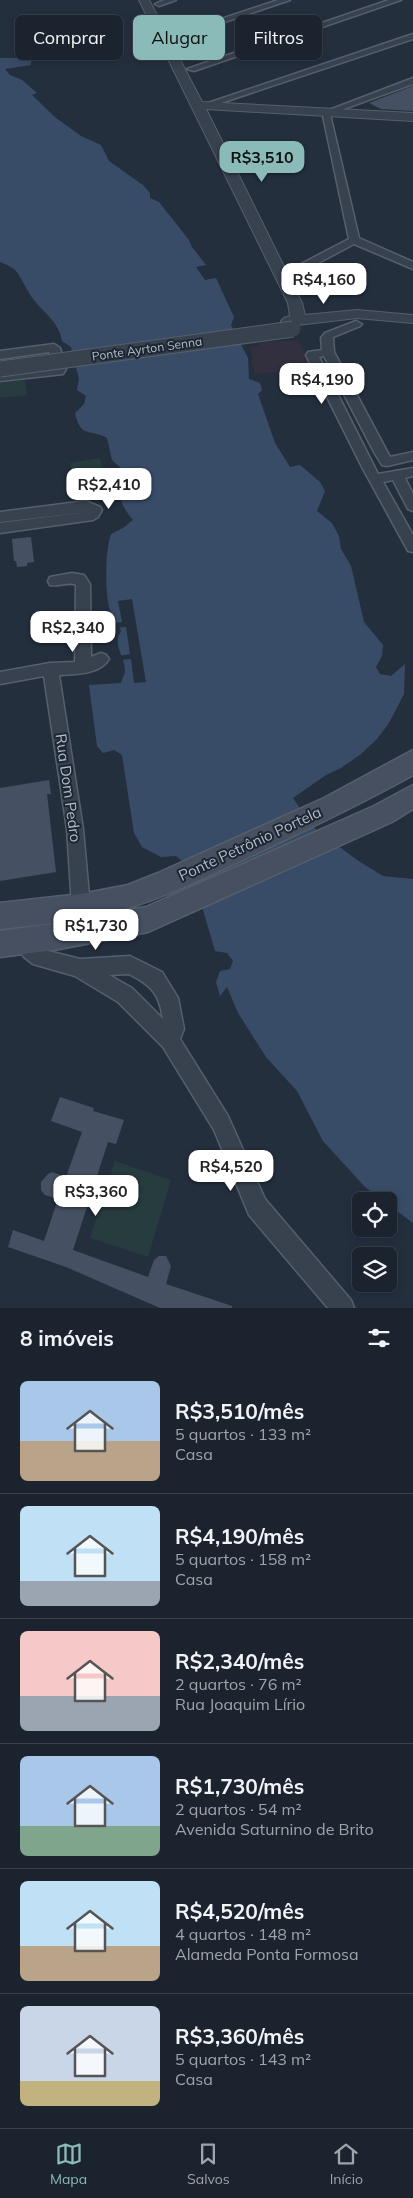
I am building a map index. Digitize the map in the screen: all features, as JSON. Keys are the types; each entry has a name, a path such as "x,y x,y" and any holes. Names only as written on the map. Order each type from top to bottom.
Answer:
{"main road":[{"name":"Ponte Petrônio Portela","path":"0,916 81,907 128,897 167,882 333,806 406,767 413,760"},
{"path":"11,943 140,920 178,906 350,829 383,814 413,796"}],"street":[{"path":"144,0 152,14 160,6 172,0"},
{"path":"225,18 286,0"},
{"path":"191,69 397,0"},
{"path":"205,107 228,102 413,36"},
{"path":"182,60 287,275 309,303 301,306 294,303 293,323"},
{"path":"185,60 191,69 205,107"},
{"path":"228,102 328,114 348,110 413,81"},
{"path":"205,107 413,121"},
{"path":"348,110 413,117"},
{"path":"328,114 354,240"},
{"path":"287,275 354,240"},
{"path":"354,240 413,266"},
{"path":"293,323 357,314 413,319"},
{"path":"293,323 356,324 413,330"},
{"name":"Ponte Ayrton Senna","path":"0,359 293,323"},
{"name":"Ponte Ayrton Senna","path":"0,369 293,323"},
{"path":"356,324 329,334 327,338 328,352 387,462"},
{"path":"0,355 54,348 60,368 59,371 0,378"},
{"path":"328,352 312,355 312,361 413,547"},
{"path":"368,467 413,456"},
{"path":"376,479 413,472"},
{"path":"398,476 413,506"},
{"path":"0,517 86,506 95,510 88,518 0,528"},
{"path":"55,581 72,578 79,579 83,584 83,668"},
{"path":"0,678 50,669 83,668 101,659"},
{"name":"Rua Dom Pedro","path":"50,669 75,829 81,907"},
{"path":"11,943 30,951 40,958 79,968 126,994 170,1040 220,1123 257,1207 343,1308"},
{"path":"79,968 130,964 155,978 169,998 174,1029 170,1040"}],"shaded area":[{"path":"298,340 312,368 256,374 251,361 253,360 250,347 259,346 259,343"}],"green space":[{"path":"25,380 27,395 0,398 0,383"},
{"path":"100,458 111,497 80,502 70,463"},
{"path":"115,1161 171,1180 148,1257 90,1238"}],"water":[{"path":"0,58 15,58 15,60 31,60 31,65 5,69 10,75 22,80 37,93 32,95 56,118 81,136 101,145 109,161 143,185 150,193 150,198 159,202 206,265 196,267 205,280 216,278 234,317 231,325 248,358 249,379 260,383 262,390 258,394 275,443 290,467 300,465 320,482 325,491 317,511 332,523 339,536 341,549 351,566 364,622 383,645 382,656 376,667 380,674 391,676 405,664 404,694 389,723 377,739 361,754 293,798 312,826 357,860 383,876 413,879 413,1223 397,1211 397,1192 372,1192 323,1141 297,1091 266,1057 238,1013 227,987 220,996 216,982 220,971 230,969 233,961 227,953 215,951 189,867 176,856 161,857 142,847 134,833 122,755 114,750 103,753 97,746 89,685 121,683 125,671 118,646 121,631 110,610 106,580 111,534 133,520 124,508 120,496 122,469 112,460 107,438 86,432 77,421 75,413 84,404 86,396 77,390 79,379 71,347 62,341 53,321 33,299 14,269 0,262"}],"pier":[{"path":"132,599 146,682 134,683 131,659 119,660 119,656 130,654 126,627 117,628 115,623 122,622 118,601"}],"building":[{"path":"413,86 413,111 381,109 369,103"},
{"path":"31,537 34,562 27,563 27,566 17,567 16,561 14,561 12,539"},
{"path":"49,780 51,794 47,794 56,872 0,881 0,788"},
{"path":"60,1097 94,1108 93,1111 124,1120 116,1144 108,1142 73,1250 148,1277 154,1260 159,1256 166,1256 171,1266 166,1284 232,1306 232,1308 160,1308 66,1267 8,1247 13,1230 44,1241 58,1199 45,1195 41,1190 41,1182 52,1172 66,1177 82,1132 51,1121"}]}
